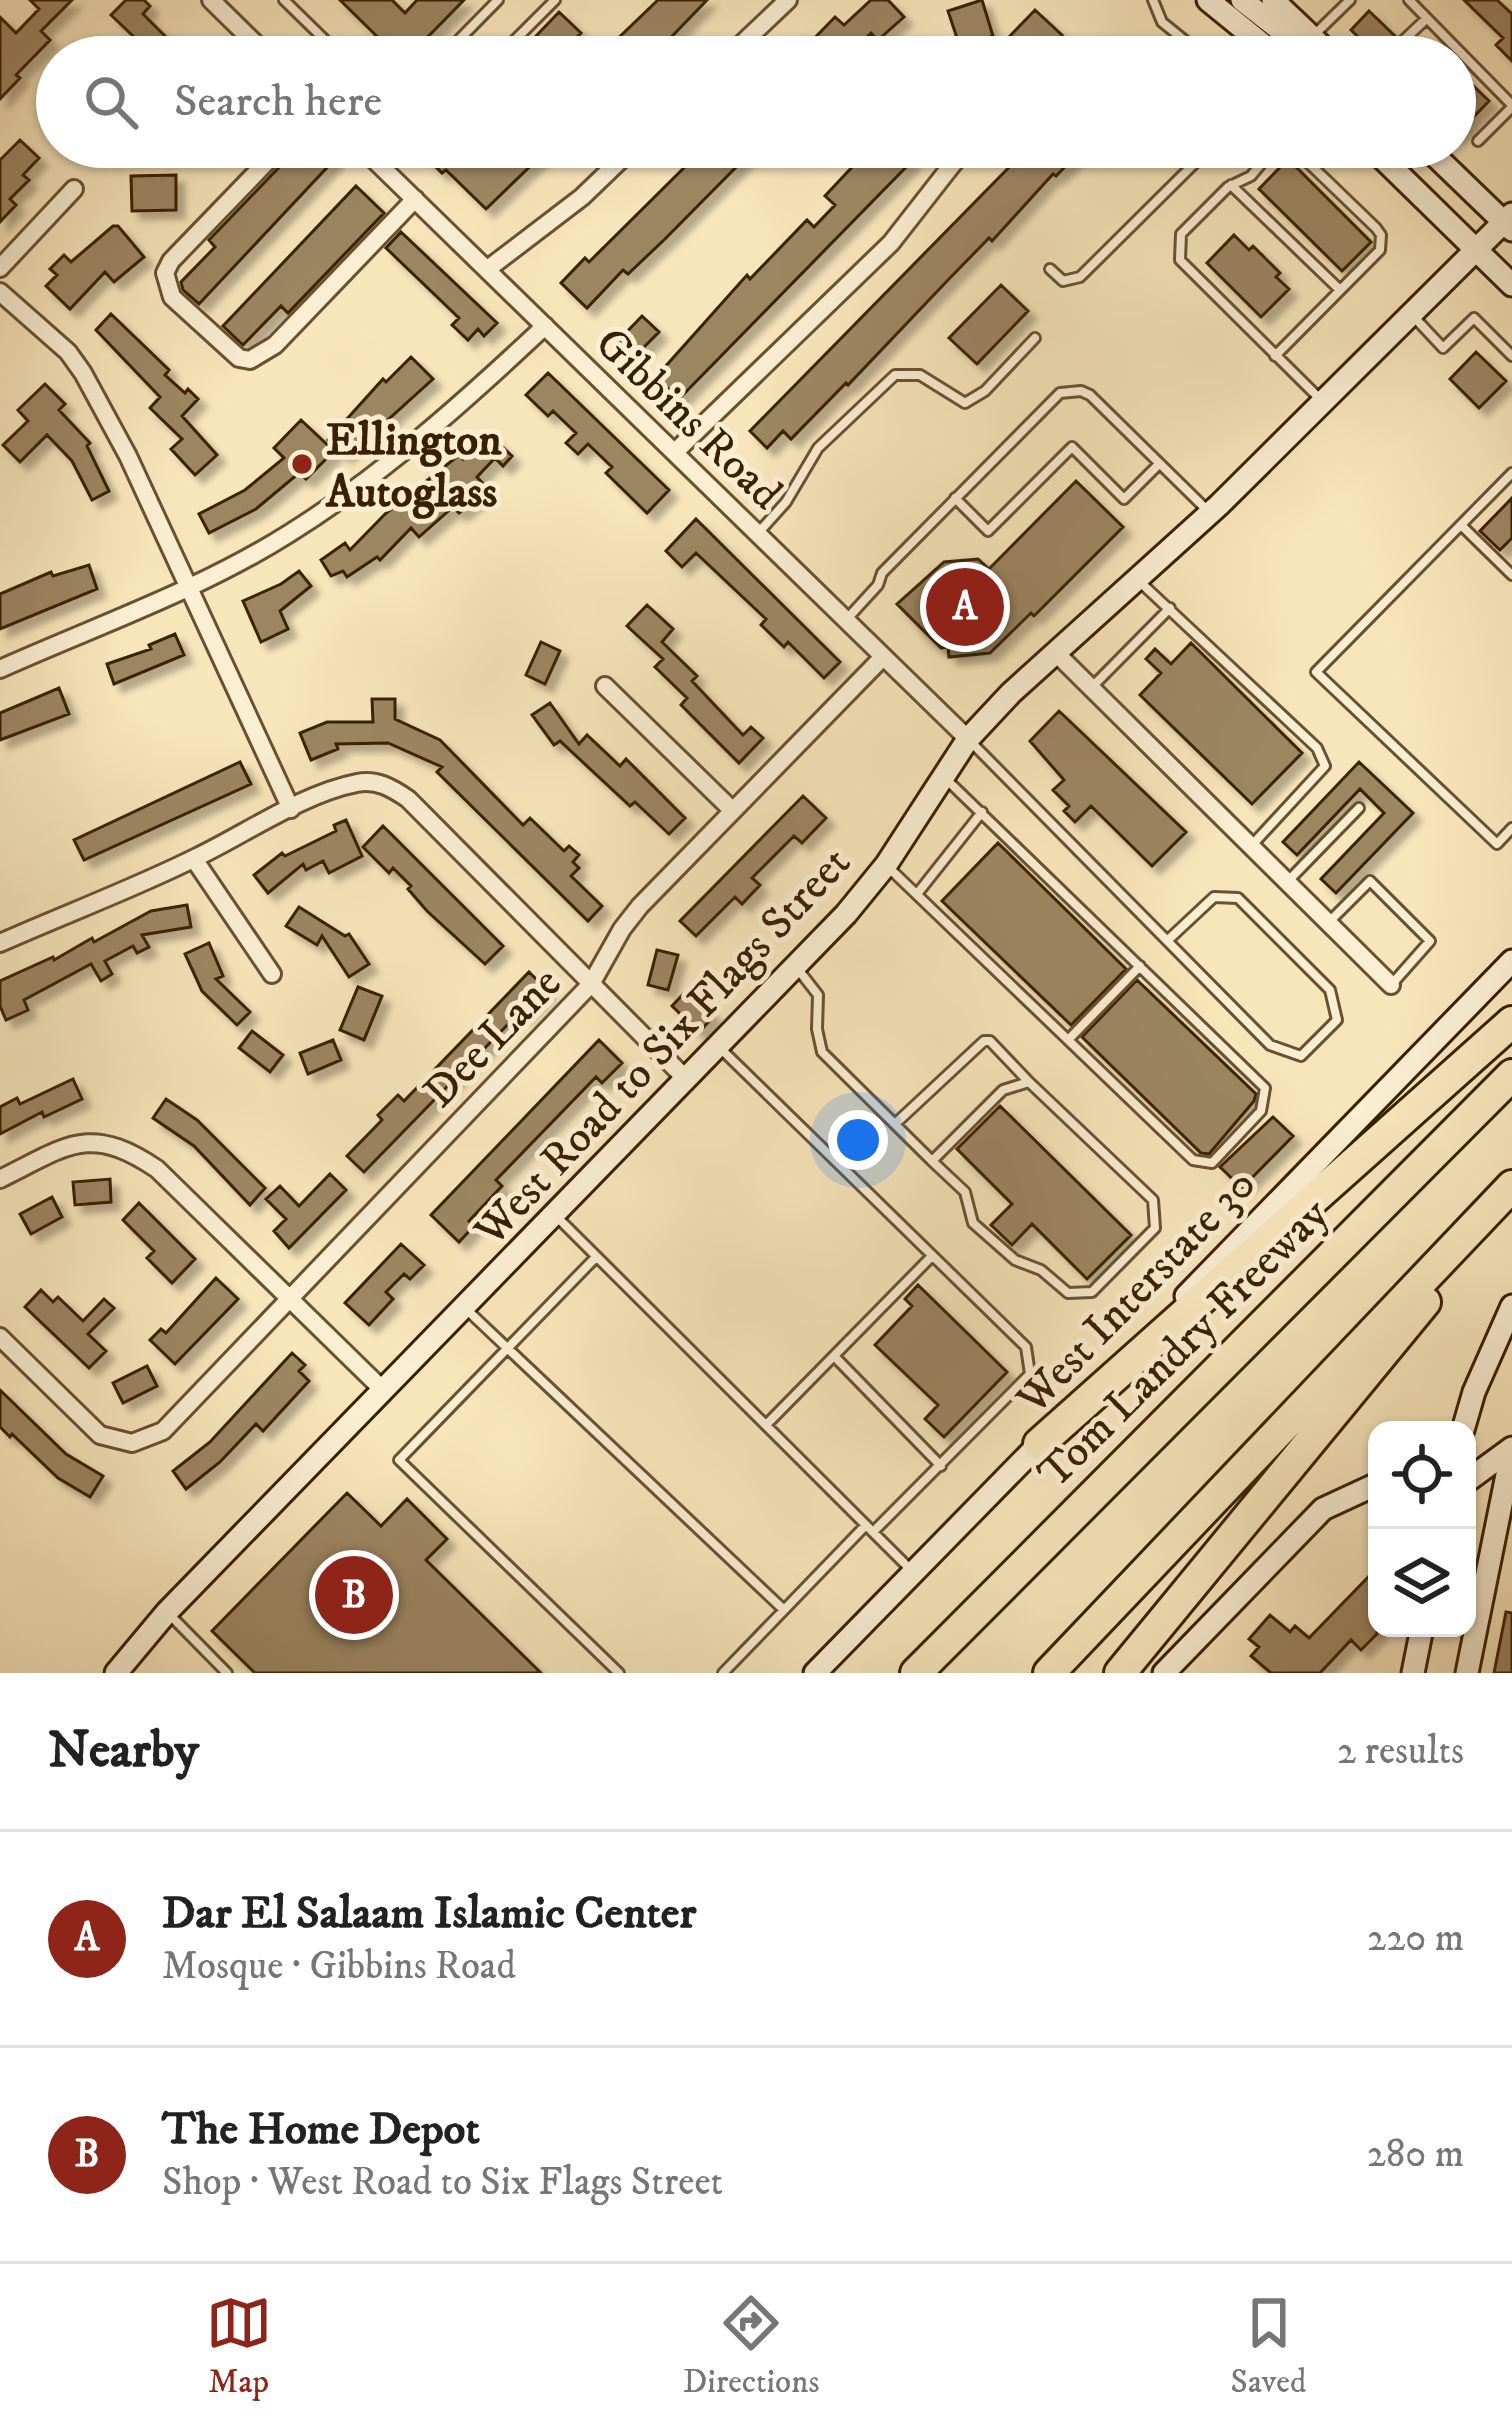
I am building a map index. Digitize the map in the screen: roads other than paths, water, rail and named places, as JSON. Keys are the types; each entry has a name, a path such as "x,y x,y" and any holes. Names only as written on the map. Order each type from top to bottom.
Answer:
{"highway":[{"path":"1040,1444 1512,1022"},
{"name":"Tom Landry Freeway","path":"916,1673 1512,1075"},
{"path":"1049,1673 1512,1191"},
{"path":"1120,1673 1512,1191"}],"main road":[{"path":"1208,0 1252,36"},
{"path":"1242,0 1288,36"},
{"path":"1273,0 1311,36"},
{"path":"1392,168 1512,285"},
{"path":"1449,168 1509,222"},
{"name":"West Road to Six Flags Street","path":"116,1673 167,1612 847,914 886,865 968,739 1011,693 1210,513 1509,222"},
{"name":"West Interstate 30","path":"815,1673 1512,961"},
{"path":"1466,1421 1512,1306"},
{"path":"1476,1474 1512,1449"},
{"path":"1468,1673 1512,1449"},
{"path":"1164,1673 1323,1510 1368,1488"},
{"path":"1413,1673 1420,1637"}],"street":[{"path":"211,0 248,36"},
{"path":"750,36 788,0"},
{"path":"261,168 171,261 165,273 172,297 239,358 265,355 415,200"},
{"path":"488,268 582,197 612,168"},
{"path":"676,451 890,243 949,168"},
{"name":"Gibbins Road","path":"385,170 968,739"},
{"path":"0,268 74,189"},
{"path":"0,292 68,352 83,373 128,456 291,809"},
{"path":"0,669 189,585 287,535 439,426 545,326"},
{"path":"1057,654 1391,985"},
{"name":"Dee Lane","path":"0,1337 100,1435 132,1443 163,1431 591,985 640,905 882,658"},
{"path":"605,686 732,810"},
{"path":"0,943 194,859 291,809 352,784 371,782 390,786 408,799 687,1080"},
{"path":"194,859 272,974"},
{"path":"0,1179 89,1141 133,1152 157,1169 384,1391"}],"lane":[{"path":"284,0 321,36"},
{"path":"463,36 498,0"},
{"path":"519,36 555,0"},
{"path":"1153,0 1162,22 1179,36"},
{"path":"1311,36 1350,0"},
{"path":"1409,0 1443,36"},
{"path":"1408,36 1426,19"},
{"path":"1476,70 1512,106 1478,141"},
{"path":"1049,269 1063,281 1080,277 1190,168"},
{"path":"1258,168 1232,185 1181,234 1180,260 1324,403"},
{"path":"1275,356 1380,250 1382,235 1313,168"},
{"path":"1232,185 1340,290"},
{"path":"1412,316 1443,348 1474,317 1512,356"},
{"path":"758,533 786,502 818,448 895,375 920,375 965,403 985,391 1035,338"},
{"path":"845,621 878,586 882,573 1050,400 1070,390 1090,395 1210,513"},
{"path":"955,498 988,531 1072,446 1124,500 1159,464"},
{"path":"1512,473 1316,672 1496,844 1512,828"},
{"path":"1461,525 1512,575"},
{"path":"1138,580 1317,748 1325,766 1252,846"},
{"path":"1091,688 1170,608"},
{"path":"968,739 1270,1045 1301,1056 1337,1019 1330,990 1238,898 1214,897 1168,940"},
{"path":"886,865 1193,1160 1212,1162 1261,1111 1265,1088 944,777"},
{"path":"1288,881 1359,808"},
{"path":"916,894 982,812"},
{"path":"1328,922 1370,881 1430,941 1391,985"},
{"path":"796,966 818,995 822,1052 965,1192 974,1223 1015,1260 1041,1270 1068,1293 1092,1292 1156,1228 1153,1200 990,1041 984,1041 896,1124"},
{"path":"1068,1040 1140,966"},
{"path":"719,1047 1026,1347 1030,1374 941,1466 784,1610 724,1673"},
{"path":"932,1161 1003,1090 1029,1082"},
{"path":"555,1216 913,1572"},
{"path":"766,1425 932,1256"},
{"path":"596,1257 399,1460 620,1673"},
{"path":"465,1308 784,1610"},
{"path":"834,1356 941,1466"},
{"path":"167,1612 227,1673"}],"place":[{"name":"Ellington Autoglass","path":"302,464"},
{"name":"Dar El Salaam Islamic Center","path":"965,607"},
{"name":"The Home Depot","path":"354,1595"}]}
